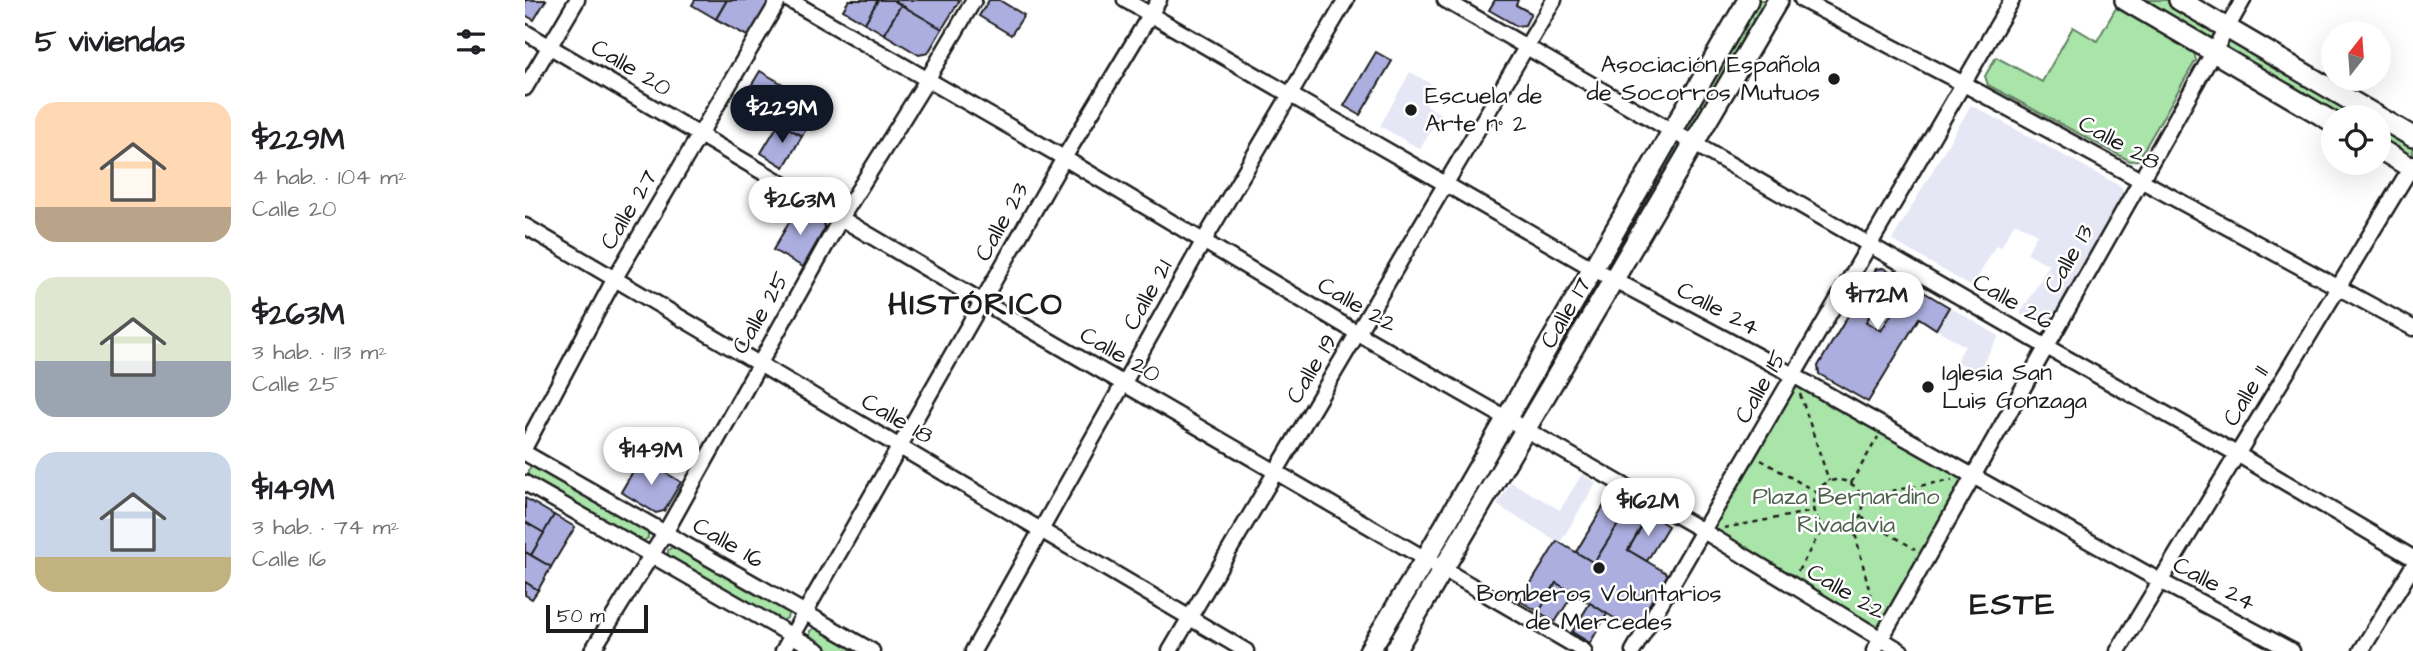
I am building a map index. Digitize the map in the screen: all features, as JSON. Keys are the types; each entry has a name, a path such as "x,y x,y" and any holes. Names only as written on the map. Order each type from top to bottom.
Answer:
{"main road":[{"name":"Calle 17","path":"1369,651 1426,558 1748,0"},
{"name":"Calle 17","path":"1395,651 1778,0"},
{"path":"2125,0 2321,115"},
{"path":"2179,0 2413,137"},
{"path":"2391,155 2412,167"}],"street":[{"path":"525,88 577,0"},
{"name":"Calle 27","path":"525,447 615,278 779,0"},
{"name":"Calle 22","path":"789,0 1064,158 1359,334 1705,532 1790,584 1878,645 1901,651"},
{"name":"Calle 25","path":"592,651 652,556 841,218 974,0"},
{"name":"Calle 24","path":"1125,0 1592,268 1793,375 2160,581 2292,651"},
{"name":"Calle 23","path":"783,651 1064,158 1159,0"},
{"name":"Calle 21","path":"972,651 1203,242 1346,0"},
{"name":"Calle 26","path":"1445,0 2237,454 2413,558"},
{"name":"Calle 19","path":"1170,651 1554,0"},
{"name":"Calle 28","path":"1802,0 1962,83 2413,328"},
{"name":"Calle 15","path":"1633,651 1705,532 1793,375 2012,0"},
{"name":"Calle 13","path":"1878,645 2243,0"},
{"name":"Calle 20","path":"525,32 1584,651"},
{"name":"Calle 11","path":"2118,651 2412,167"},
{"name":"Calle 18","path":"525,226 1246,651"},
{"name":"Calle 16","path":"525,453 872,651"},
{"name":"Calle 16","path":"525,483 819,651"},
{"path":"2361,651 2413,566"}],"path":[{"path":"1793,375 1829,481"},
{"path":"1851,482 1884,427"},
{"path":"1749,453 1816,492"},
{"path":"1862,496 1972,476"},
{"path":"1829,481 1851,482 1864,503 1861,517 1853,525 1839,530 1824,526 1814,511 1816,492 1829,481"},
{"path":"1705,532 1814,511"},
{"path":"1861,517 1928,556"},
{"path":"1853,525 1878,645"},
{"path":"1790,584 1824,526"}],"shaded area":[{"name":"Escuela de Arte n° 2","path":"1410,72 1437,87 1426,105 1441,114 1420,149 1380,126"},
{"path":"1971,105 2122,187 2124,197 2049,324 2041,326 2020,314 2049,265 2027,253 2037,234 2015,222 2001,247 1996,245 1972,287 1892,240"},
{"path":"1883,268 1999,336 1977,373 1956,361 1965,346 1919,319 1868,402 1819,374 1818,366 1876,269"},
{"path":"1582,474 1596,483 1560,543 1497,505 1511,482 1560,510"}],"green space":[{"path":"1749,0 1772,0 1388,651 1371,651"},
{"path":"2141,0 2175,0 2321,84 2321,91 2333,91 2357,105 2323,105"},
{"path":"2116,8 2194,53 2196,60 2138,160 2130,161 1988,85 1985,76 1996,57 2042,82 2073,27 2097,41"},
{"path":"2391,124 2413,137 2413,157 2391,144"},
{"name":"Plaza Bernardino Rivadavia","path":"1793,375 1972,476 1881,640 1705,532"},
{"path":"534,466 648,531 648,538 642,542 528,477 528,470"},
{"path":"674,546 785,608 787,618 781,622 668,557 668,550"},
{"path":"816,627 860,651 831,651 810,638 810,631"}],"building":[{"path":"525,0 546,0 534,20 525,15"},
{"path":"695,0 727,0 716,19 692,5"},
{"path":"727,0 767,0 768,4 749,37 716,19"},
{"path":"849,0 878,0 865,23 843,10"},
{"path":"878,0 893,0 901,5 884,34 865,23"},
{"path":"893,0 960,0 942,29"},
{"path":"989,0 999,0 1024,15 1011,35 979,16"},
{"path":"1495,0 1518,0 1516,5 1531,13 1525,25 1517,26 1489,10"},
{"path":"901,5 942,29 928,53 919,55 884,34"},
{"path":"1376,52 1392,61 1360,115 1344,106"},
{"path":"760,71 819,105 802,136 742,101"},
{"path":"779,123 802,136 784,167 761,153"},
{"path":"798,207 823,220 825,228 803,267 773,250"},
{"path":"1883,268 1949,307 1936,329 1919,318 1868,402 1819,374 1818,366 1876,269","holes":["1884,290 1900,300 1881,331 1866,322"]},
{"path":"641,458 681,482 664,511 656,513 621,492"},
{"path":"1612,492 1631,504 1594,563 1576,552"},
{"path":"525,498 554,515 544,533 525,522"},
{"name":"Bomberos Voluntarios de Mercedes","path":"1631,504 1649,514 1628,550 1668,574 1634,630 1556,583 1539,612 1520,601 1557,541 1594,563"},
{"path":"1649,514 1668,526 1647,561 1628,550"},
{"path":"554,515 575,527 551,567 531,555"},
{"path":"525,522 544,533 531,555 525,552"},
{"path":"525,552 551,567 538,590 525,582"},
{"path":"525,582 538,590 532,599 525,595"},
{"path":"1556,583 1574,593 1555,622 1539,612"},
{"path":"1590,603 1607,614 1590,643 1572,632"}],"place":[{"name":"Asociación Española de Socorros Mutuos","path":"1834,79"},
{"name":"Escuela de Arte n° 2","path":"1411,110"},
{"name":"Iglesia San Luis Gonzaga","path":"1928,387"},
{"name":"Bomberos Voluntarios de Mercedes","path":"1599,568"}],"district":[{"name":"HISTÓRICO","path":"976,304"},
{"name":"ESTE","path":"2013,604"}]}
